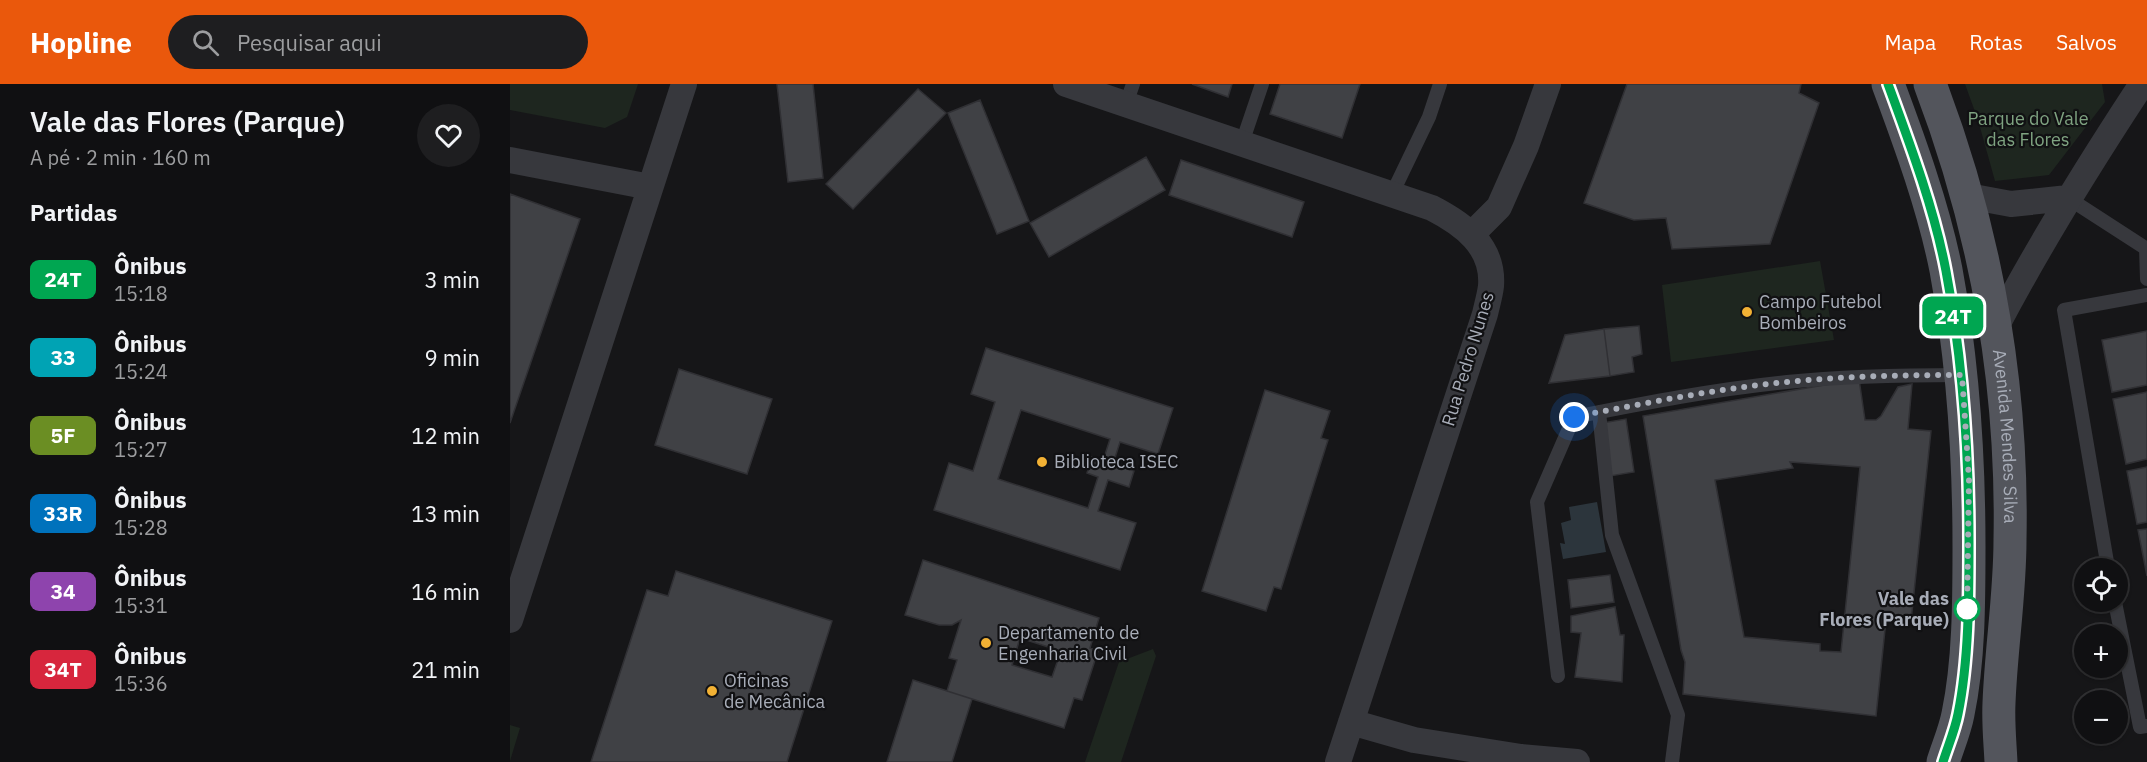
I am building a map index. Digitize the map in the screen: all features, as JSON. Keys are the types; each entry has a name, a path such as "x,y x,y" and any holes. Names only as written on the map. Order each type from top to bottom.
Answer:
{"main road":[{"name":"Avenida Mendes Silva","path":"1888,84 1915,160 1946,268 1962,375 1969,479 1967,614 1963,680 1958,716 1943,762"},
{"name":"Avenida Mendes Silva","path":"1930,84 1948,130 1968,196 1996,327 2006,398 2010,496 2009,570 1999,704 2001,762"},
{"path":"1960,762 1965,762"}],"street":[{"path":"510,620 684,84"},
{"name":"Rua Pedro Nunes","path":"1066,84 1129,94 1242,143 1432,208 1454,219 1472,234 1486,258 1491,284 1485,314 1338,762"},
{"path":"1472,234 1499,207 1526,146 1548,84"},
{"path":"1996,327 2029,263 2068,198 2142,84"},
{"path":"510,160 650,188"},
{"path":"1968,196 2011,204 2068,198"},
{"path":"1351,722 1414,740 1521,757 1577,762"}],"lane":[{"path":"1242,143 1262,84"},
{"path":"1392,194 1429,117 1440,84"},
{"path":"2068,198 2146,249 2147,279"},
{"path":"2106,558 2064,310 2147,295"},
{"path":"1558,676 1537,502 1574,417 1655,401 1788,382 1901,375 1962,375"},
{"path":"1599,412 1612,536 1678,715 1672,762"},
{"path":"2117,612 2140,728 2147,726"}],"green space":[{"path":"510,84 638,84 627,117 605,128 510,110"},
{"name":"Parque do Vale das Flores","path":"1965,84 2102,84 2105,102 2049,175 1995,181"},
{"name":"Campo Futebol Bombeiros","path":"1820,261 1834,340 1671,362 1662,285"},
{"path":"1153,649 1156,656 1121,762 1085,762 1119,662"},
{"path":"510,725 520,728 510,761"}],"shaded area":[{"path":"1597,502 1606,552 1563,559 1560,543 1565,544 1561,523 1571,520 1569,507"}],"building":[{"path":"777,84 813,84 823,178 788,182"},
{"path":"1192,84 1232,84 1228,97"},
{"path":"1280,84 1360,84 1342,138 1270,114"},
{"path":"1627,84 1801,84 1799,93 1819,103 1770,244 1672,249 1666,218 1634,220 1584,203"},
{"path":"918,89 946,113 853,209 826,184"},
{"path":"980,100 1029,221 997,234 948,113"},
{"path":"1146,157 1165,190 1049,257 1030,223"},
{"path":"1181,160 1304,202 1292,237 1169,195"},
{"path":"510,194 580,219 510,423"},
{"path":"1639,326 1642,354 1632,357 1634,372 1610,376 1604,329"},
{"path":"1604,329 1610,376 1549,383 1565,335"},
{"path":"2147,331 2147,385 2112,392 2102,340"},
{"path":"986,348 1173,408 1158,454 1120,442 1113,464 1134,471 1129,487 1108,480 1098,511 1136,523 1120,570 934,510 949,463 973,471 995,402 971,394","holes":["1021,410 1110,439 1103,461 1092,457 1087,473 1098,477 1088,508 998,479"]},
{"path":"679,369 772,399 747,474 655,445"},
{"path":"1859,379 1865,420 1876,420 1881,416 1898,387 1912,384 1908,429 1931,431 1911,621 1886,620 1876,716 1683,694 1685,662 1681,650 1643,416","holes":["1790,462 1860,467 1841,652 1820,651 1820,644 1744,637 1715,480 1793,468"]},
{"path":"1265,390 1330,411 1321,438 1328,440 1281,589 1274,587 1266,611 1202,591"},
{"path":"2147,392 2147,459 2126,464 2113,399"},
{"path":"1626,419 1634,472 1610,476 1602,423"},
{"path":"2147,467 2147,522 2137,524 2127,471"},
{"path":"2147,529 2147,576 2138,530"},
{"name":"Departamento de Engenharia Civil","path":"923,560 1099,618 1090,648 1098,651 1082,700 1074,698 1064,728 947,691 957,660 949,658 961,620 952,625 939,625 905,615","holes":["1020,638 1061,651 1052,677 1012,665"]},
{"name":"Oficinas de Mecânica","path":"676,571 832,621 787,762 591,762 647,590 668,596"},
{"path":"1610,575 1614,602 1571,608 1568,580"},
{"path":"1615,607 1620,635 1624,635 1622,682 1575,677 1581,633 1571,632 1571,616"},
{"path":"913,680 972,699 952,762 887,762"}],"bus line":[{"name":"24T","path":"1888,84 1927,198 1946,268 1959,349 1967,434 1969,569 1963,680 1958,716 1943,762"}],"place":[{"name":"Campo Futebol Bombeiros","path":"1747,312"},
{"name":"Biblioteca ISEC","path":"1042,462"},
{"name":"Vale das Flores (Parque)","path":"1967,609"},
{"name":"Departamento de Engenharia Civil","path":"986,643"},
{"name":"Oficinas de Mecânica","path":"712,691"}],"route":[{"path":"1574,417 1655,401 1788,382 1901,375 1962,375 1969,479 1967,614 1967,609"}]}
